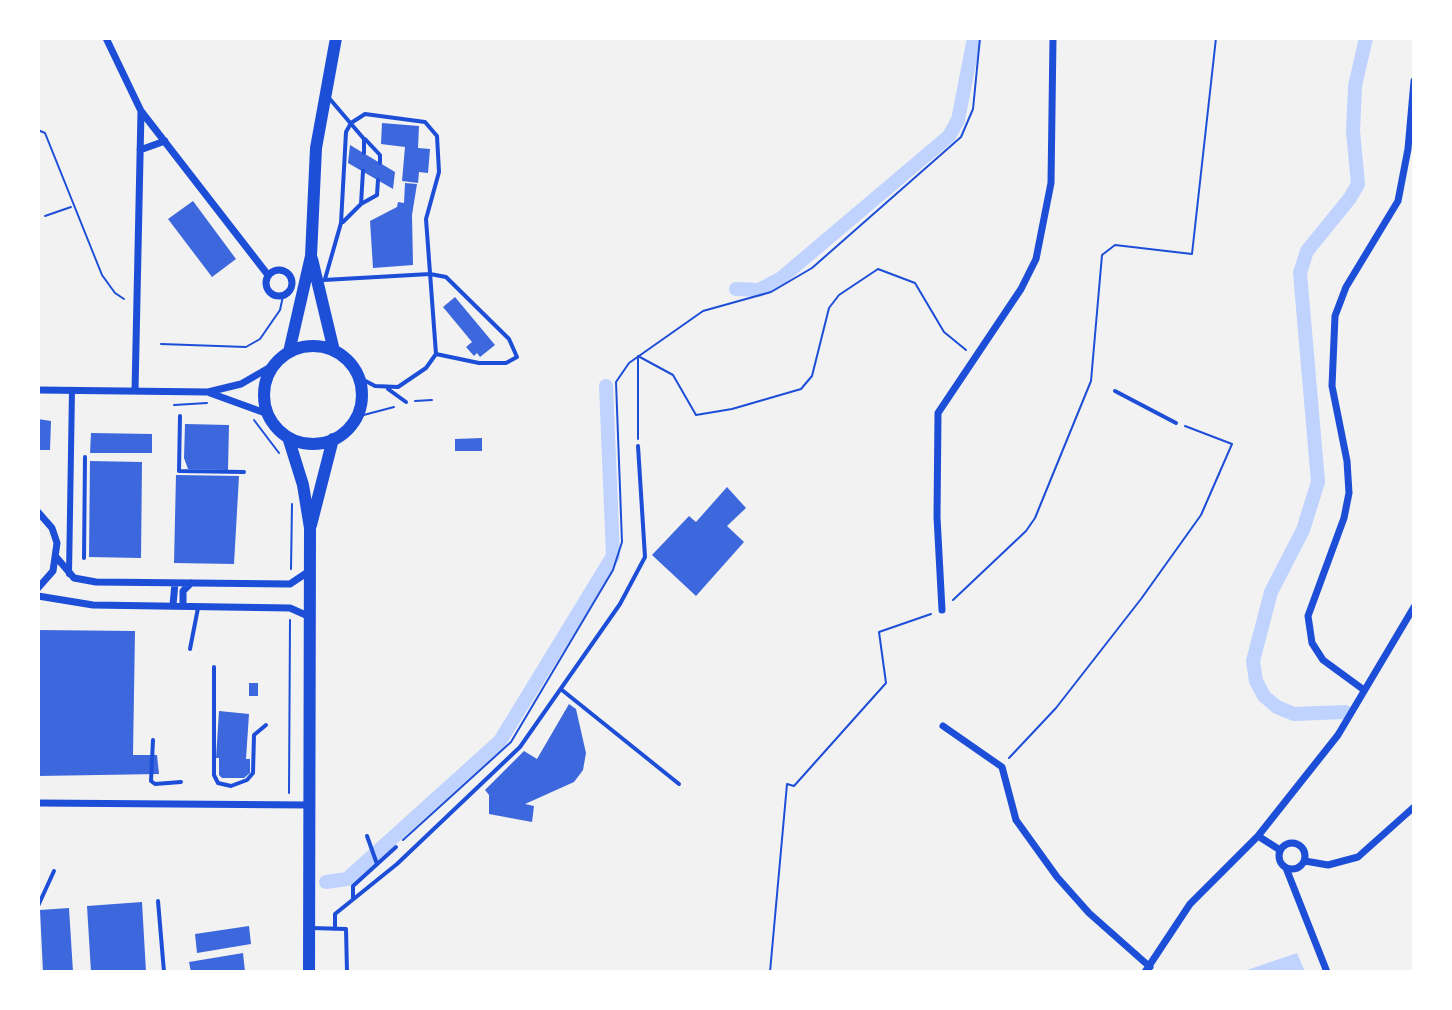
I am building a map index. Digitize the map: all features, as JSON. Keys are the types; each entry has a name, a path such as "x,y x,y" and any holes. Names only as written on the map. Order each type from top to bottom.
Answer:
{"main road":[{"path":"289,352 311,256 316,148 336,38"},
{"path":"311,256 323,282 334,351"},
{"path":"288,437 311,444 333,439 347,430 356,417 362,393 358,377 351,364 334,351 311,346 289,352 274,365 264,385 268,414 288,437 303,485 310,528 309,972"},
{"path":"310,528 333,439"}],"street":[{"path":"106,38 141,111 268,275"},
{"path":"942,610 939,591 938,413 973,355 1021,289 1036,259 1051,183 1053,38"},
{"path":"1364,690 1323,660 1312,643 1308,616 1344,518 1349,493 1347,461 1332,386 1335,316 1346,287 1398,201 1408,149 1414,81"},
{"path":"135,391 141,111"},
{"path":"140,150 165,141"},
{"path":"278,270 289,276 291,287 283,296 268,291 265,283 268,275 278,270"},
{"path":"38,390 208,392 241,384 274,365"},
{"path":"69,574 72,390"},
{"path":"208,392 268,414"},
{"path":"38,512 52,528 57,558 53,571 38,588"},
{"path":"57,558 69,574 96,582 290,584 310,570"},
{"path":"173,605 175,583"},
{"path":"183,605 183,591 191,583"},
{"path":"38,596 80,604 290,608 300,610 309,618"},
{"path":"943,726 1002,767 1016,820 1057,877 1147,969 1190,904 1258,836 1338,735 1414,607"},
{"path":"38,803 309,805"},
{"path":"1286,868 1295,869 1305,861 1328,865 1358,857 1414,807"},
{"path":"1258,836 1280,850"},
{"path":"1305,861 1305,852 1296,843 1287,844 1280,850 1280,862 1286,868 1327,972"}],"lane":[{"path":"324,93 380,155 380,163"},
{"path":"387,389 413,379 436,354 430,274 426,219 439,172 437,136 425,122 413,118 365,114 351,123 346,132 341,223 323,282 430,274 446,277 509,339 517,357 506,363 479,363 436,354"},
{"path":"364,139 364,153"},
{"path":"361,204 363,171"},
{"path":"341,223 361,204 377,195 378,180"},
{"path":"358,377 387,389 406,402"},
{"path":"1115,391 1176,423"},
{"path":"180,416 179,471 244,472"},
{"path":"335,929 335,914 397,864 520,747 620,604 645,557 638,446"},
{"path":"84,558 85,457"},
{"path":"190,649 198,606"},
{"path":"214,667 214,775 218,783 231,786 247,780 253,773 254,735 266,725"},
{"path":"562,690 679,784"},
{"path":"153,740 151,781 155,784 181,782"},
{"path":"367,836 376,862"},
{"path":"353,898 353,886 396,847"},
{"path":"38,906 54,871"},
{"path":"158,901 164,972"},
{"path":"309,928 346,929 347,972"}],"path":[{"path":"396,847 511,742 613,570 622,542 616,382 638,356 703,311 771,292 812,268 961,137 973,109 980,38"},
{"path":"770,972 787,784 794,786 886,683 879,632 942,610 1026,531 1035,518 1091,381 1102,255 1115,245 1192,254 1216,38"},
{"path":"38,130 45,133 72,207 102,275 115,293 136,305"},
{"path":"45,216 72,207"},
{"path":"638,356 673,375 696,415 790,393 801,389 812,376 829,308 839,295 878,269 915,283 944,332 973,355"},
{"path":"161,344 246,347 260,339 280,310 283,296"},
{"path":"638,356 638,446"},
{"path":"356,417 406,402 432,400"},
{"path":"1002,767 1056,708 1141,599 1201,515 1232,444 1176,423"}],"water":[{"path":"1297,953 1305,972 1244,971"}],"building":[{"path":"382,123 419,126 418,148 430,149 428,173 419,172 418,183 402,181 405,147 381,144"},
{"path":"350,145 395,172 393,189 348,163"},
{"path":"405,183 417,184 412,215 413,265 373,268 370,221 397,207 398,202 404,203"},
{"path":"193,201 236,259 212,277 168,219"},
{"path":"455,297 495,345 480,357 477,353 474,356 466,347 472,342 443,307"},
{"path":"38,419 51,421 50,450 38,450"},
{"path":"185,424 229,425 228,470 188,469 184,458"},
{"path":"91,433 152,434 152,453 90,453"},
{"path":"482,438 482,451 455,451 455,439"},
{"path":"90,461 142,462 141,558 89,557"},
{"path":"176,475 239,476 234,564 174,563"},
{"path":"727,487 746,508 727,526 744,542 696,596 652,555 689,516 696,522"},
{"path":"38,630 135,631 133,755 157,755 159,774 38,776"},
{"path":"249,683 258,683 258,696 249,696"},
{"path":"569,704 576,709 586,753 583,770 574,782 525,804 534,806 532,822 489,814 489,795 485,790 524,751 537,759"},
{"path":"219,711 249,714 246,759 250,759 250,773 244,778 222,778 219,775 219,758 216,758"},
{"path":"142,902 146,972 91,972 87,906"},
{"path":"69,908 73,972 43,972 40,910"},
{"path":"249,926 251,944 197,953 195,934"},
{"path":"243,953 245,972 191,972 189,962"}],"waterway":[{"path":"736,289 759,290 780,279 949,136 958,120 974,38"},
{"path":"1345,712 1294,714 1277,707 1264,696 1256,681 1253,661 1271,592 1303,530 1318,482 1300,273 1307,251 1358,184 1353,131 1355,86 1366,38"},
{"path":"326,882 347,879 500,741 613,556 606,386"}]}
